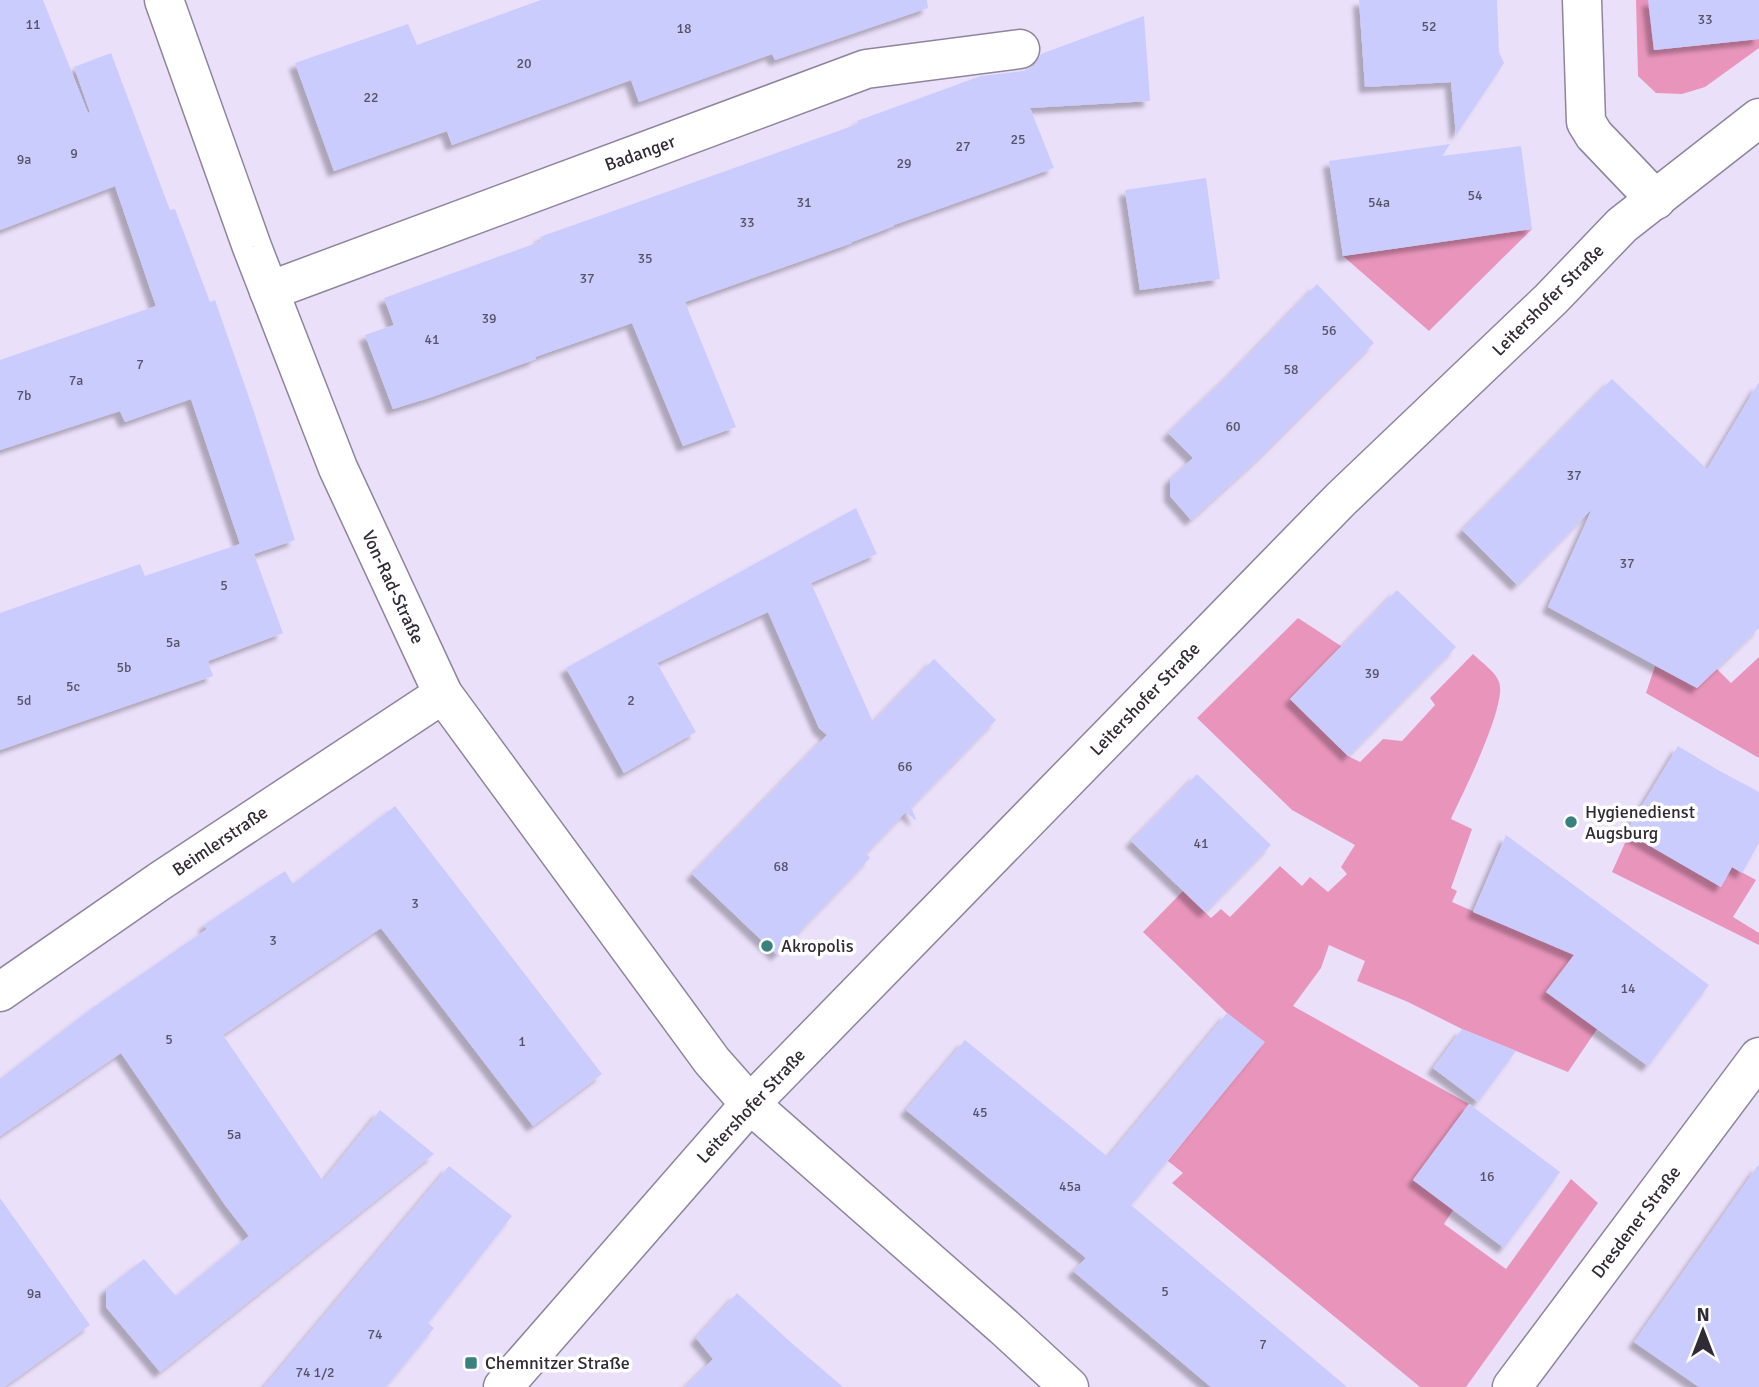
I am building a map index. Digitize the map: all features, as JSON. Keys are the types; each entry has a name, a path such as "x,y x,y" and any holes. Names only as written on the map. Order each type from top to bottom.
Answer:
{"street":[{"name":"Von-Rad-Straße","path":"164,0 269,291 338,468 443,694 712,1061 750,1104"},
{"path":"1582,0 1586,122 1594,135 1656,200"},
{"name":"Badanger","path":"269,291 866,69 1020,49"},
{"name":"Leitershofer Straße","path":"503,1387 750,1104 1341,499 1531,318 1622,225 1759,118"},
{"name":"Beimlerstraße","path":"0,992 160,881 443,694"},
{"name":"Dresdener Straße","path":"1512,1387 1759,1057"},
{"path":"750,1104 1069,1387"}],"shaded area":[{"path":"1636,0 1649,0 1654,50 1759,39 1759,48 1705,87 1682,94 1656,93 1638,76"},
{"path":"1532,229 1429,331 1343,256"},
{"path":"1298,618 1341,646 1290,699 1348,756 1360,762 1383,739 1402,741 1435,705 1430,698 1473,654 1494,674 1499,682 1500,693 1497,709 1491,729 1451,819 1472,829 1451,888 1457,891 1452,902 1539,940 1577,951 1546,992 1597,1029 1568,1072 1462,1029 1408,1002 1357,981 1365,961 1329,945 1321,968 1293,1006 1469,1104 1413,1180 1453,1210 1444,1224 1506,1269 1571,1179 1598,1203 1466,1387 1420,1387 1172,1183 1183,1173 1168,1161 1264,1042 1227,1013 1143,932 1183,891 1211,918 1221,909 1230,917 1280,866 1302,886 1310,877 1328,892 1347,874 1341,867 1355,845 1292,810 1197,718"},
{"path":"1759,657 1759,758 1646,693 1655,666 1697,688 1717,669 1731,683"},
{"path":"1629,834 1721,887 1732,867 1756,880 1733,917 1759,933 1759,945 1612,872"}],"building":[{"path":"0,0 43,0 88,113 90,112 74,67 111,53 170,210 175,209 210,302 215,300 295,540 254,554 283,633 208,661 213,676 0,750 0,613 140,564 145,576 240,544 191,399 125,422 120,411 0,450 0,360 156,306 115,186 0,230"},
{"path":"541,0 927,0 928,8 775,60 772,54 639,102 631,80 452,145 447,131 334,171 295,63 408,24 417,45"},
{"path":"1359,0 1497,0 1499,52 1504,63 1456,135 1451,82 1365,87"},
{"path":"1648,0 1759,0 1759,39 1654,50"},
{"path":"1144,16 1150,101 1030,108 1054,168 685,302 736,427 683,446 632,323 393,409 365,335 394,325 384,298 542,241 540,237 858,124 857,121 981,76 1023,71 1034,66 1041,54"},
{"path":"1450,144 1442,156 1521,146 1532,229 1343,256 1329,161"},
{"path":"1206,178 1220,279 1140,290 1125,190"},
{"path":"1317,284 1374,343 1261,456 1191,520 1170,496 1170,479 1193,458 1168,433 1233,371"},
{"path":"1612,379 1707,469 1759,382 1759,628 1697,688 1548,607 1592,509 1517,585 1462,530"},
{"path":"856,508 877,554 811,583 873,722 934,659 996,720 911,807 916,819 906,812 866,853 870,858 777,955 692,874 827,735 819,728 768,612 657,663 696,732 624,773 566,668"},
{"path":"1397,590 1456,647 1348,756 1290,699"},
{"path":"1678,746 1759,792 1759,843 1742,873 1732,867 1721,887 1626,832"},
{"path":"1197,774 1271,845 1205,912 1131,841"},
{"path":"395,806 602,1074 533,1126 381,928 223,1035 323,1181 380,1110 434,1154 160,1372 106,1307 106,1289 144,1259 176,1296 249,1236 121,1053 0,1136 0,1079 91,1009 207,929 204,925 285,871 293,884"},
{"path":"1506,835 1709,985 1648,1066 1546,992 1574,955 1473,912"},
{"path":"1227,1013 1265,1042 1131,1205 1347,1387 1211,1387 1073,1271 1086,1258 906,1110 965,1040 1108,1157"},
{"path":"1462,1029 1516,1051 1478,1102 1433,1068"},
{"path":"1469,1104 1560,1172 1504,1248 1413,1180"},
{"path":"1759,1164 1759,1387 1699,1387 1634,1342"},
{"path":"449,1166 512,1216 428,1323 434,1328 386,1387 264,1387"},
{"path":"0,1198 90,1325 4,1387 0,1387"},
{"path":"737,1293 843,1387 685,1387 713,1359 696,1338"}],"place":[{"name":"Hygienedienst Augsburg","path":"1571,822"},
{"name":"Akropolis","path":"767,946"},
{"name":"Chemnitzer Straße","path":"471,1363"}]}
